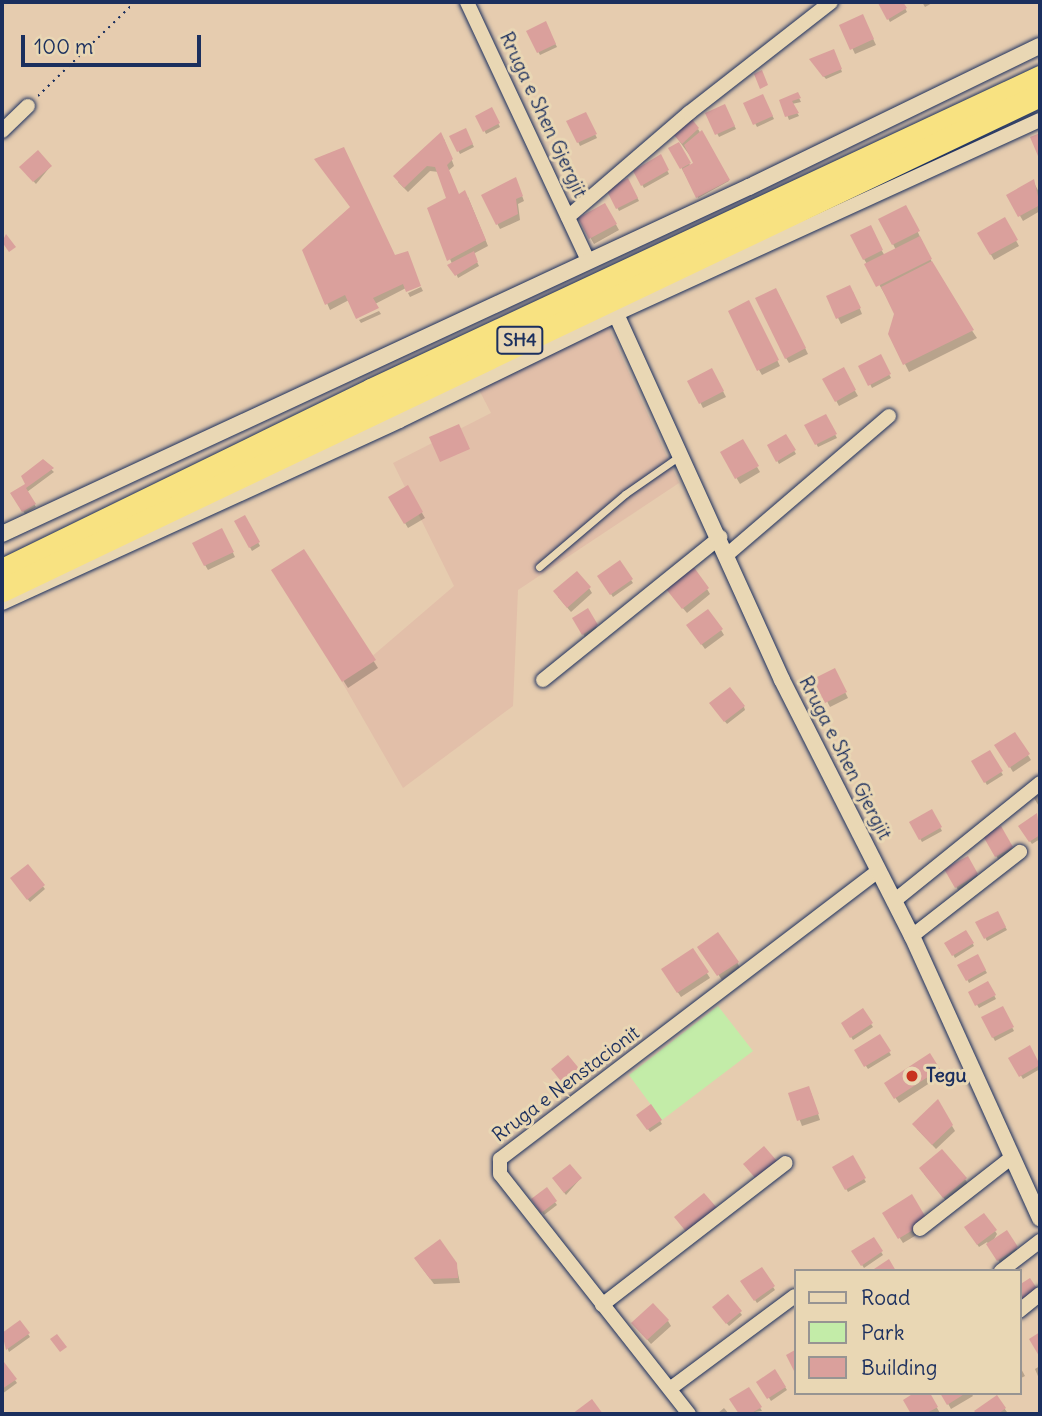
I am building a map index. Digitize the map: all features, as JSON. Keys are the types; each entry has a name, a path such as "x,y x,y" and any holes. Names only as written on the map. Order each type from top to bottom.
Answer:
{"highway":[{"name":"SH4","path":"2,570 382,384 1040,77"},
{"name":"SH4","path":"2,590 1040,95"}],"street":[{"name":"Rruga e Shen Gjergjit","path":"467,2 585,253"},
{"path":"568,217 689,113 831,2"},
{"path":"2,534 585,253 1040,47"},
{"path":"2,131 28,106"},
{"path":"2,602 400,420 616,314 1040,120"},
{"name":"Rruga e Shen Gjergjit","path":"616,314 728,554 782,680 912,936 1040,1218"},
{"path":"728,554 889,416"},
{"path":"543,680 720,537"},
{"path":"894,901 1040,783"},
{"path":"912,936 1020,852"},
{"name":"Rruga e Nenstacionit","path":"689,1414 500,1174 500,1159 878,871"},
{"path":"920,1229 1012,1157"},
{"path":"603,1305 786,1163"},
{"path":"1004,1269 1040,1241"},
{"path":"1021,1309 1040,1294"},
{"path":"671,1388 794,1297"}],"lane":[{"path":"539,567 625,494 682,455"}],"path":[{"path":"28,106 135,2"}],"shaded area":[{"path":"606,322 679,483 518,590 513,706 403,788 342,682 454,586 393,463 491,413 476,384"}],"green space":[{"path":"718,1006 753,1051 662,1120 629,1075"}],"building":[{"path":"903,2 907,8 887,20 878,3"},
{"path":"863,14 874,39 850,50 839,25"},
{"path":"546,21 556,44 537,53 526,31"},
{"path":"834,49 842,69 823,77 809,59"},
{"path":"762,70 768,85 760,89 754,74"},
{"path":"798,92 801,98 792,101 799,113 785,117 779,100"},
{"path":"763,94 773,116 753,125 743,103"},
{"path":"725,104 735,126 715,135 705,113"},
{"path":"492,107 500,123 483,132 475,116"},
{"path":"586,112 597,134 577,143 566,121"},
{"path":"691,118 699,128 682,144 673,134"},
{"path":"466,128 473,144 457,152 449,136"},
{"path":"702,130 730,180 696,198 682,169 693,163 684,145"},
{"path":"441,132 453,159 447,165 459,194 465,190 486,240 447,261 427,208 446,198 435,167 427,166 404,188 393,176"},
{"path":"1040,133 1040,155 1038,156 1030,137"},
{"path":"679,142 691,163 680,169 668,148"},
{"path":"344,147 395,255 408,251 421,286 406,292 403,284 373,298 379,308 356,319 345,295 325,305 302,250 350,207 314,159"},
{"path":"38,150 52,166 33,182 19,167"},
{"path":"661,154 669,170 641,186 633,171"},
{"path":"516,177 523,196 516,199 518,214 496,225 481,195"},
{"path":"628,178 638,198 616,209 606,189"},
{"path":"1034,179 1040,205 1018,217 1006,195"},
{"path":"605,203 617,224 589,239 578,218"},
{"path":"906,205 920,231 892,245 878,219"},
{"path":"1005,217 1018,240 990,255 977,233"},
{"path":"871,225 883,250 863,260 850,235"},
{"path":"6,234 16,247 9,252 2,242"},
{"path":"920,236 932,259 876,287 864,264"},
{"path":"474,251 478,262 455,276 447,265"},
{"path":"932,261 974,330 903,365 888,334 894,314 881,287"},
{"path":"850,285 861,308 836,319 826,296"},
{"path":"776,288 806,348 785,359 755,298"},
{"path":"749,300 779,360 757,371 728,311"},
{"path":"881,354 891,374 868,386 858,366"},
{"path":"844,367 856,390 835,402 822,379"},
{"path":"712,368 724,391 699,404 687,381"},
{"path":"826,414 837,434 815,445 804,425"},
{"path":"459,424 470,449 440,462 429,437"},
{"path":"786,434 796,450 776,462 767,445"},
{"path":"743,439 759,466 735,479 720,452"},
{"path":"43,459 54,468 26,488 36,504 22,512 10,493 25,484 21,476"},
{"path":"408,485 423,512 404,524 388,497"},
{"path":"245,515 260,542 249,548 234,521"},
{"path":"222,528 234,552 204,566 192,543"},
{"path":"304,549 376,660 342,682 271,570"},
{"path":"620,560 633,579 610,595 597,576"},
{"path":"693,566 709,588 682,609 666,589"},
{"path":"577,571 591,587 567,608 553,591"},
{"path":"588,608 598,625 582,635 572,618"},
{"path":"708,609 723,629 701,645 686,625"},
{"path":"835,668 847,692 825,703 813,679"},
{"path":"730,687 745,706 724,722 709,703"},
{"path":"1015,732 1030,754 1009,768 994,745"},
{"path":"990,750 1003,771 984,783 971,761"},
{"path":"932,809 942,827 919,840 909,822"},
{"path":"1037,813 1040,835 1029,842 1018,826"},
{"path":"1001,826 1013,847 995,857 983,836"},
{"path":"968,856 978,874 955,888 944,869"},
{"path":"28,864 45,885 27,900 10,878"},
{"path":"998,911 1006,927 984,939 975,922"},
{"path":"966,930 974,943 952,956 944,943"},
{"path":"718,932 739,962 717,976 697,947"},
{"path":"693,948 709,972 677,993 661,969"},
{"path":"978,954 986,970 966,981 957,965"},
{"path":"988,981 996,995 975,1006 968,992"},
{"path":"1003,1006 1014,1027 992,1038 981,1017"},
{"path":"863,1008 873,1023 850,1038 841,1023"},
{"path":"880,1034 891,1051 864,1067 854,1050"},
{"path":"1030,1045 1040,1065 1019,1077 1008,1058"},
{"name":"Tegu","path":"930,1053 940,1069 894,1099 884,1083"},
{"path":"568,1055 582,1072 565,1086 551,1069"},
{"path":"809,1086 819,1114 797,1121 788,1093"},
{"path":"938,1099 953,1125 932,1145 912,1124"},
{"path":"651,1104 662,1120 647,1130 636,1115"},
{"path":"764,1146 777,1161 757,1180 743,1164"},
{"path":"942,1149 967,1178 943,1198 919,1168"},
{"path":"853,1155 866,1178 845,1190 832,1167"},
{"path":"570,1164 582,1178 564,1193 552,1178"},
{"path":"547,1187 557,1201 541,1213 531,1199"},
{"path":"704,1193 718,1209 688,1234 674,1217"},
{"path":"912,1194 928,1221 898,1239 882,1213"},
{"path":"984,1213 997,1230 977,1245 964,1227"},
{"path":"1007,1230 1018,1247 997,1261 986,1244"},
{"path":"874,1237 883,1251 861,1266 851,1251"},
{"path":"440,1239 457,1263 458,1278 430,1279 414,1258"},
{"path":"889,1259 895,1269 874,1269"},
{"path":"762,1267 775,1286 754,1301 740,1281"},
{"path":"1030,1278 1038,1290 1021,1301 1021,1284"},
{"path":"728,1294 742,1311 726,1324 712,1307"},
{"path":"653,1303 669,1320 647,1340 631,1323"},
{"path":"20,1320 30,1333 6,1350 2,1333"},
{"path":"1040,1332 1040,1355 1039,1356 1029,1339"},
{"path":"57,1334 67,1347 60,1352 50,1339"},
{"path":"794,1351 794,1371 786,1355"},
{"path":"4,1362 17,1379 2,1389 2,1364"},
{"path":"775,1369 786,1387 767,1399 756,1382"},
{"path":"749,1387 762,1407 750,1414 739,1414 729,1399"},
{"path":"911,1395 931,1395 938,1407 925,1414 911,1414 903,1400"},
{"path":"941,1395 963,1395 947,1405"},
{"path":"997,1395 1006,1408 998,1414 977,1414 974,1411"},
{"path":"592,1399 603,1414 572,1414"}],"place":[{"name":"Tegu","path":"912,1076"}]}
